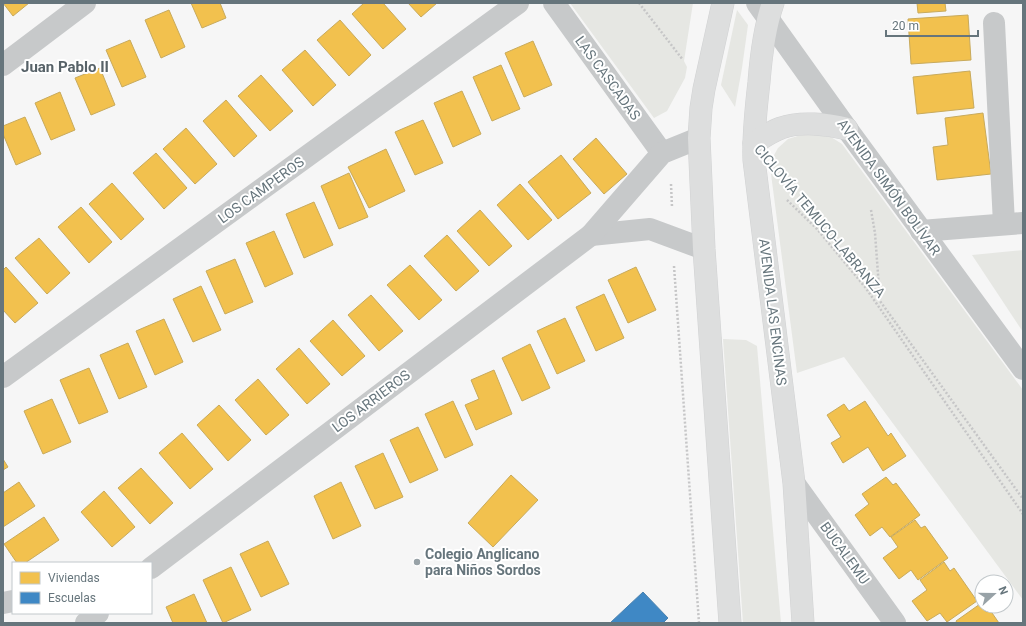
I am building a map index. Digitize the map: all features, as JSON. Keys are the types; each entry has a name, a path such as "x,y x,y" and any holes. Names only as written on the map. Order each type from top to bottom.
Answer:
{"main road":[{"path":"723,3 704,89 699,138 704,249 730,623"},
{"name":"AVENIDA LAS ENCINAS","path":"766,8 754,126 756,183 794,483 803,623"},
{"path":"754,143 781,128 791,125 834,125 847,129"}],"street":[{"path":"3,65 85,3"},
{"name":"LOS CAMPEROS","path":"3,377 518,3"},
{"name":"LAS CASCADAS","path":"554,3 662,153"},
{"name":"AVENIDA SIMÓN BOLÍVAR","path":"766,8 847,129 1023,369"},
{"path":"921,231 1014,223 994,23"},
{"name":"LOS ARRIEROS","path":"152,567 591,235 662,153 699,138"},
{"path":"591,235 650,229 704,249"},
{"name":"BUCALEMU","path":"794,483 895,623"},
{"path":"86,623 97,614"}],"path":[{"path":"639,3 704,89"},
{"name":"CICLOVÍA TEMUCO-LABRANZA","path":"786,199 817,229 865,287 1023,514"},
{"path":"871,207 875,233 880,301 1023,499"}],"shaded area":[{"path":"570,3 693,3 684,61 687,67 685,78 667,111 654,118"},
{"path":"737,10 748,25 735,107 721,85"},
{"path":"804,134 813,134 831,137 842,144 1023,390 1023,600 1014,588 1014,574 1004,574 844,357 797,373 771,174 773,157 778,148 788,139"},
{"path":"1023,250 1023,332 972,255"},
{"path":"723,339 746,340 757,346 781,623 743,623"}],"building: Viviendas":[{"path":"3,3 29,3 13,16"},
{"path":"191,3 220,3 226,18 202,28"},
{"path":"364,3 383,3 406,29 383,49 352,14"},
{"path":"408,3 437,3 421,17"},
{"path":"917,3 945,3 946,11 918,13"},
{"path":"169,10 185,47 161,58 145,20"},
{"path":"968,15 971,60 911,64 908,19"},
{"path":"340,20 371,55 349,76 317,40"},
{"path":"130,40 146,77 122,87 106,50"},
{"path":"533,41 552,85 524,97 505,53"},
{"path":"305,50 336,85 313,106 282,70"},
{"path":"501,65 520,109 492,121 473,77"},
{"path":"100,68 115,105 91,115 75,78"},
{"path":"970,71 974,108 917,114 913,77"},
{"path":"261,75 293,111 270,131 238,96"},
{"path":"462,91 481,134 453,147 434,103"},
{"path":"60,92 75,130 51,140 35,103"},
{"path":"226,100 257,136 234,157 203,121"},
{"path":"983,113 991,174 937,180 933,147 948,145 945,118"},
{"path":"25,117 41,154 16,165 3,134 3,126"},
{"path":"423,120 443,163 415,175 395,132"},
{"path":"186,128 217,164 195,184 163,149"},
{"path":"596,138 627,174 604,194 573,159"},
{"path":"386,149 405,191 369,208 348,167"},
{"path":"156,153 187,188 164,209 133,173"},
{"path":"561,155 591,193 558,219 528,182"},
{"path":"349,173 368,217 339,229 321,186"},
{"path":"112,183 144,219 121,240 89,204"},
{"path":"520,184 552,220 528,240 497,205"},
{"path":"314,202 333,245 304,258 286,214"},
{"path":"81,207 112,242 89,263 58,227"},
{"path":"480,210 512,246 489,266 457,231"},
{"path":"274,231 293,274 265,287 246,243"},
{"path":"447,235 479,271 456,291 424,256"},
{"path":"39,238 70,273 47,294 15,258"},
{"path":"235,259 253,302 225,314 206,271"},
{"path":"410,265 442,300 419,320 387,285"},
{"path":"6,267 38,303 15,323 3,310 3,270"},
{"path":"636,267 656,310 628,323 608,280"},
{"path":"201,286 221,330 193,342 173,299"},
{"path":"604,294 624,338 596,351 576,307"},
{"path":"371,295 403,331 379,351 348,315"},
{"path":"565,318 585,361 557,374 537,331"},
{"path":"164,319 183,362 155,375 136,331"},
{"path":"333,320 365,356 342,376 310,341"},
{"path":"128,343 147,387 119,399 100,355"},
{"path":"530,344 550,388 522,401 502,358"},
{"path":"299,348 330,384 307,404 276,369"},
{"path":"89,368 108,412 79,424 60,380"},
{"path":"494,370 512,414 476,430 465,405 479,399 471,380"},
{"path":"258,379 289,415 266,435 235,400"},
{"path":"52,399 71,442 43,454 24,411"},
{"path":"453,401 473,445 445,458 425,414"},
{"path":"865,401 888,436 891,433 906,456 883,471 868,447 843,463 831,443 841,437 827,415 844,404 849,411"},
{"path":"219,405 251,440 228,461 197,425"},
{"path":"418,427 438,470 410,483 390,440"},
{"path":"182,433 213,469 190,489 159,453"},
{"path":"383,453 403,497 375,509 355,466"},
{"path":"3,459 8,467 3,470"},
{"path":"141,468 173,503 150,524 118,488"},
{"path":"511,475 538,500 493,547 468,523"},
{"path":"886,477 893,485 896,483 920,515 890,537 882,527 870,536 855,515 869,504 862,494"},
{"path":"19,482 35,506 3,527 3,493"},
{"path":"341,482 361,526 333,539 314,496"},
{"path":"104,491 135,527 112,547 81,512"},
{"path":"44,517 59,540 26,562 16,562 4,544"},
{"path":"915,520 921,528 925,526 948,558 918,580 911,570 899,579 883,558 898,547 891,537"},
{"path":"268,541 289,584 261,597 240,554"},
{"path":"944,562 950,571 954,568 974,597 974,603 947,622 940,613 927,621 912,601 927,590 920,580"},
{"path":"231,567 251,610 223,623 203,580"},
{"path":"194,594 207,623 173,623 166,607"},
{"path":"974,608 974,614 993,614 999,623 957,623 956,621"}],"building: Escuelas":[{"path":"643,592 668,618 663,623 610,623"}],"place":[{"name":"Colegio Anglicano para Niños Sordos","path":"417,562"}],"district":[{"name":"Juan Pablo II","path":"65,67"}]}
